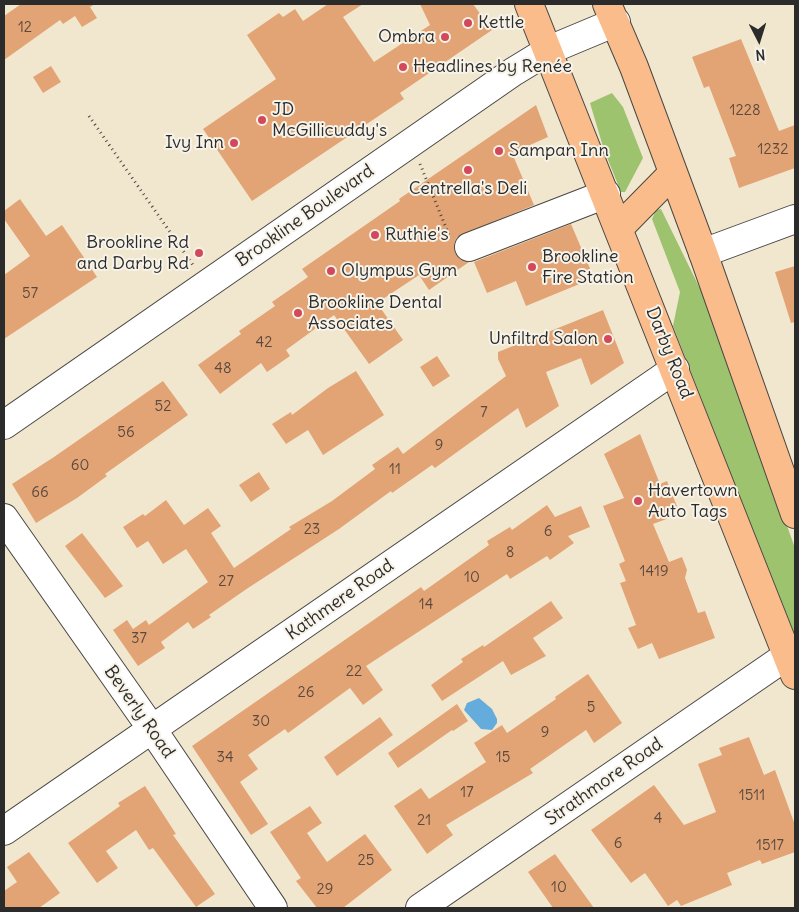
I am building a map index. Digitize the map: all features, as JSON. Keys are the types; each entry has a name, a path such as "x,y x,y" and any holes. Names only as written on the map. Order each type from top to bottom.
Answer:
{"main road":[{"name":"Darby Road","path":"529,4 549,50 792,665"},
{"path":"612,13 703,253 795,514"},
{"path":"618,228 673,173"}],"street":[{"name":"Brookline Boulevard","path":"4,425 411,143 549,50 612,13"},
{"path":"469,247 606,194"},
{"path":"703,253 795,220"},
{"name":"Kathmere Road","path":"4,831 675,369"},
{"name":"Beverly Road","path":"4,518 152,729 273,908"},
{"name":"Strathmore Road","path":"420,908 792,665"}],"path":[{"path":"89,116 206,284"},
{"path":"411,143 456,253 469,247"}],"green space":[{"path":"612,93 623,107 643,158 625,192 621,192 604,150 590,103"},
{"path":"661,209 707,303 795,548 795,639 673,326 680,292 652,219 656,210"}],"water":[{"path":"479,698 492,709 497,719 497,723 492,730 481,729 464,710 467,703"}],"building":[{"path":"21,4 95,4 90,7 97,18 82,27 75,16 63,24 60,20 4,60 4,16"},
{"path":"328,4 363,4 343,17 374,62 430,25 420,4 473,4 492,30 400,93 404,99 252,201 203,129 276,79 247,35 279,13 283,17 295,9 303,21"},
{"path":"741,39 779,131 795,125 795,168 739,188 729,158 736,156 709,86 704,88 692,57"},
{"path":"51,66 61,82 43,93 33,77"},
{"path":"536,105 548,137 512,153 534,205 457,237 454,244 455,253 460,259 469,262 429,290 419,275 377,303 403,340 369,364 334,315 286,350 290,356 267,372 261,363 220,394 198,365 241,334 239,331 275,306 272,302 308,277 302,269 400,201 399,199"},
{"path":"20,199 46,236 62,225 97,277 4,339 4,275 30,256 4,219 4,211"},
{"name":"Brookline Fire Station","path":"571,224 594,278 526,306 516,281 487,293 474,262"},
{"path":"795,266 795,322 791,323 775,272"},
{"path":"603,310 624,363 591,385 581,358 546,372 559,406 526,428 518,408 435,468 432,465 392,493 391,491 339,529 248,588 209,615 211,617 193,629 188,622 161,642 165,648 138,666 113,630 127,620 133,629 146,620 149,625 208,582 186,549 163,564 148,541 137,548 123,527 143,514 145,516 166,500 184,525 208,508 221,526 211,533 234,568 291,529 289,527 332,501 375,469 372,465 398,447 403,454 506,376 498,359 498,352"},
{"path":"437,356 450,376 433,387 420,367"},
{"path":"356,371 384,415 323,455 308,430 286,444 272,424 291,412 292,415 328,388"},
{"path":"163,381 188,415 105,474 107,476 77,498 36,523 12,484"},
{"path":"640,434 660,484 667,481 680,514 653,524 669,562 682,557 687,570 685,578 698,613 705,611 715,638 659,659 652,643 638,649 628,628 636,625 620,583 626,581 619,564 625,561 603,506 624,498 604,454"},
{"path":"259,472 270,489 251,502 239,485"},
{"path":"547,505 555,517 581,506 590,527 568,536 574,543 550,560 547,556 510,579 507,574 366,666 383,690 363,705 350,688 288,733 285,729 248,755 258,769 240,782 268,824 251,835 192,746 421,587 424,591 489,545 487,541 510,527 512,530"},
{"path":"82,533 123,586 105,598 65,546"},
{"path":"551,601 563,618 533,638 546,656 511,675 503,661 442,701 431,685 463,662 461,659 483,645 484,647"},
{"path":"588,674 622,723 594,743 586,730 530,769 533,773 446,825 453,835 427,854 394,806 421,788 429,799 486,762 474,743 502,725 507,733"},
{"path":"457,704 468,721 398,768 388,753"},
{"path":"380,717 393,735 337,776 324,757"},
{"path":"749,737 764,775 775,770 795,825 795,852 762,864 760,860 727,873 732,885 681,906 677,900 668,906 645,873 631,883 591,830 654,785 684,825 716,812 698,764 722,755 719,748"},
{"path":"145,786 176,834 173,835 215,894 196,907 153,848 149,850 136,830 106,851 118,868 97,883 68,843 120,806 118,803"},
{"path":"310,806 322,823 307,833 327,862 365,834 392,870 343,908 317,908 296,881 301,878 270,832"},
{"path":"29,852 60,893 39,908 4,908 4,891 17,882 7,867"},
{"path":"555,854 594,908 553,908 528,872"}],"place":[{"name":"Kettle","path":"468,23"},
{"name":"Ombra","path":"445,37"},
{"name":"Headlines by Renée","path":"403,67"},
{"name":"JD McGillicuddy's","path":"262,120"},
{"name":"Ivy Inn","path":"234,143"},
{"name":"Sampan Inn","path":"499,151"},
{"name":"Centrella's Deli","path":"468,170"},
{"name":"Ruthie's","path":"375,235"},
{"name":"Brookline Rd and Darby Rd","path":"199,253"},
{"name":"Brookline Fire Station","path":"532,267"},
{"name":"Olympus Gym","path":"331,271"},
{"name":"Brookline Dental Associates","path":"298,313"},
{"name":"Unfiltrd Salon","path":"608,339"},
{"name":"Havertown Auto Tags","path":"638,501"}]}
